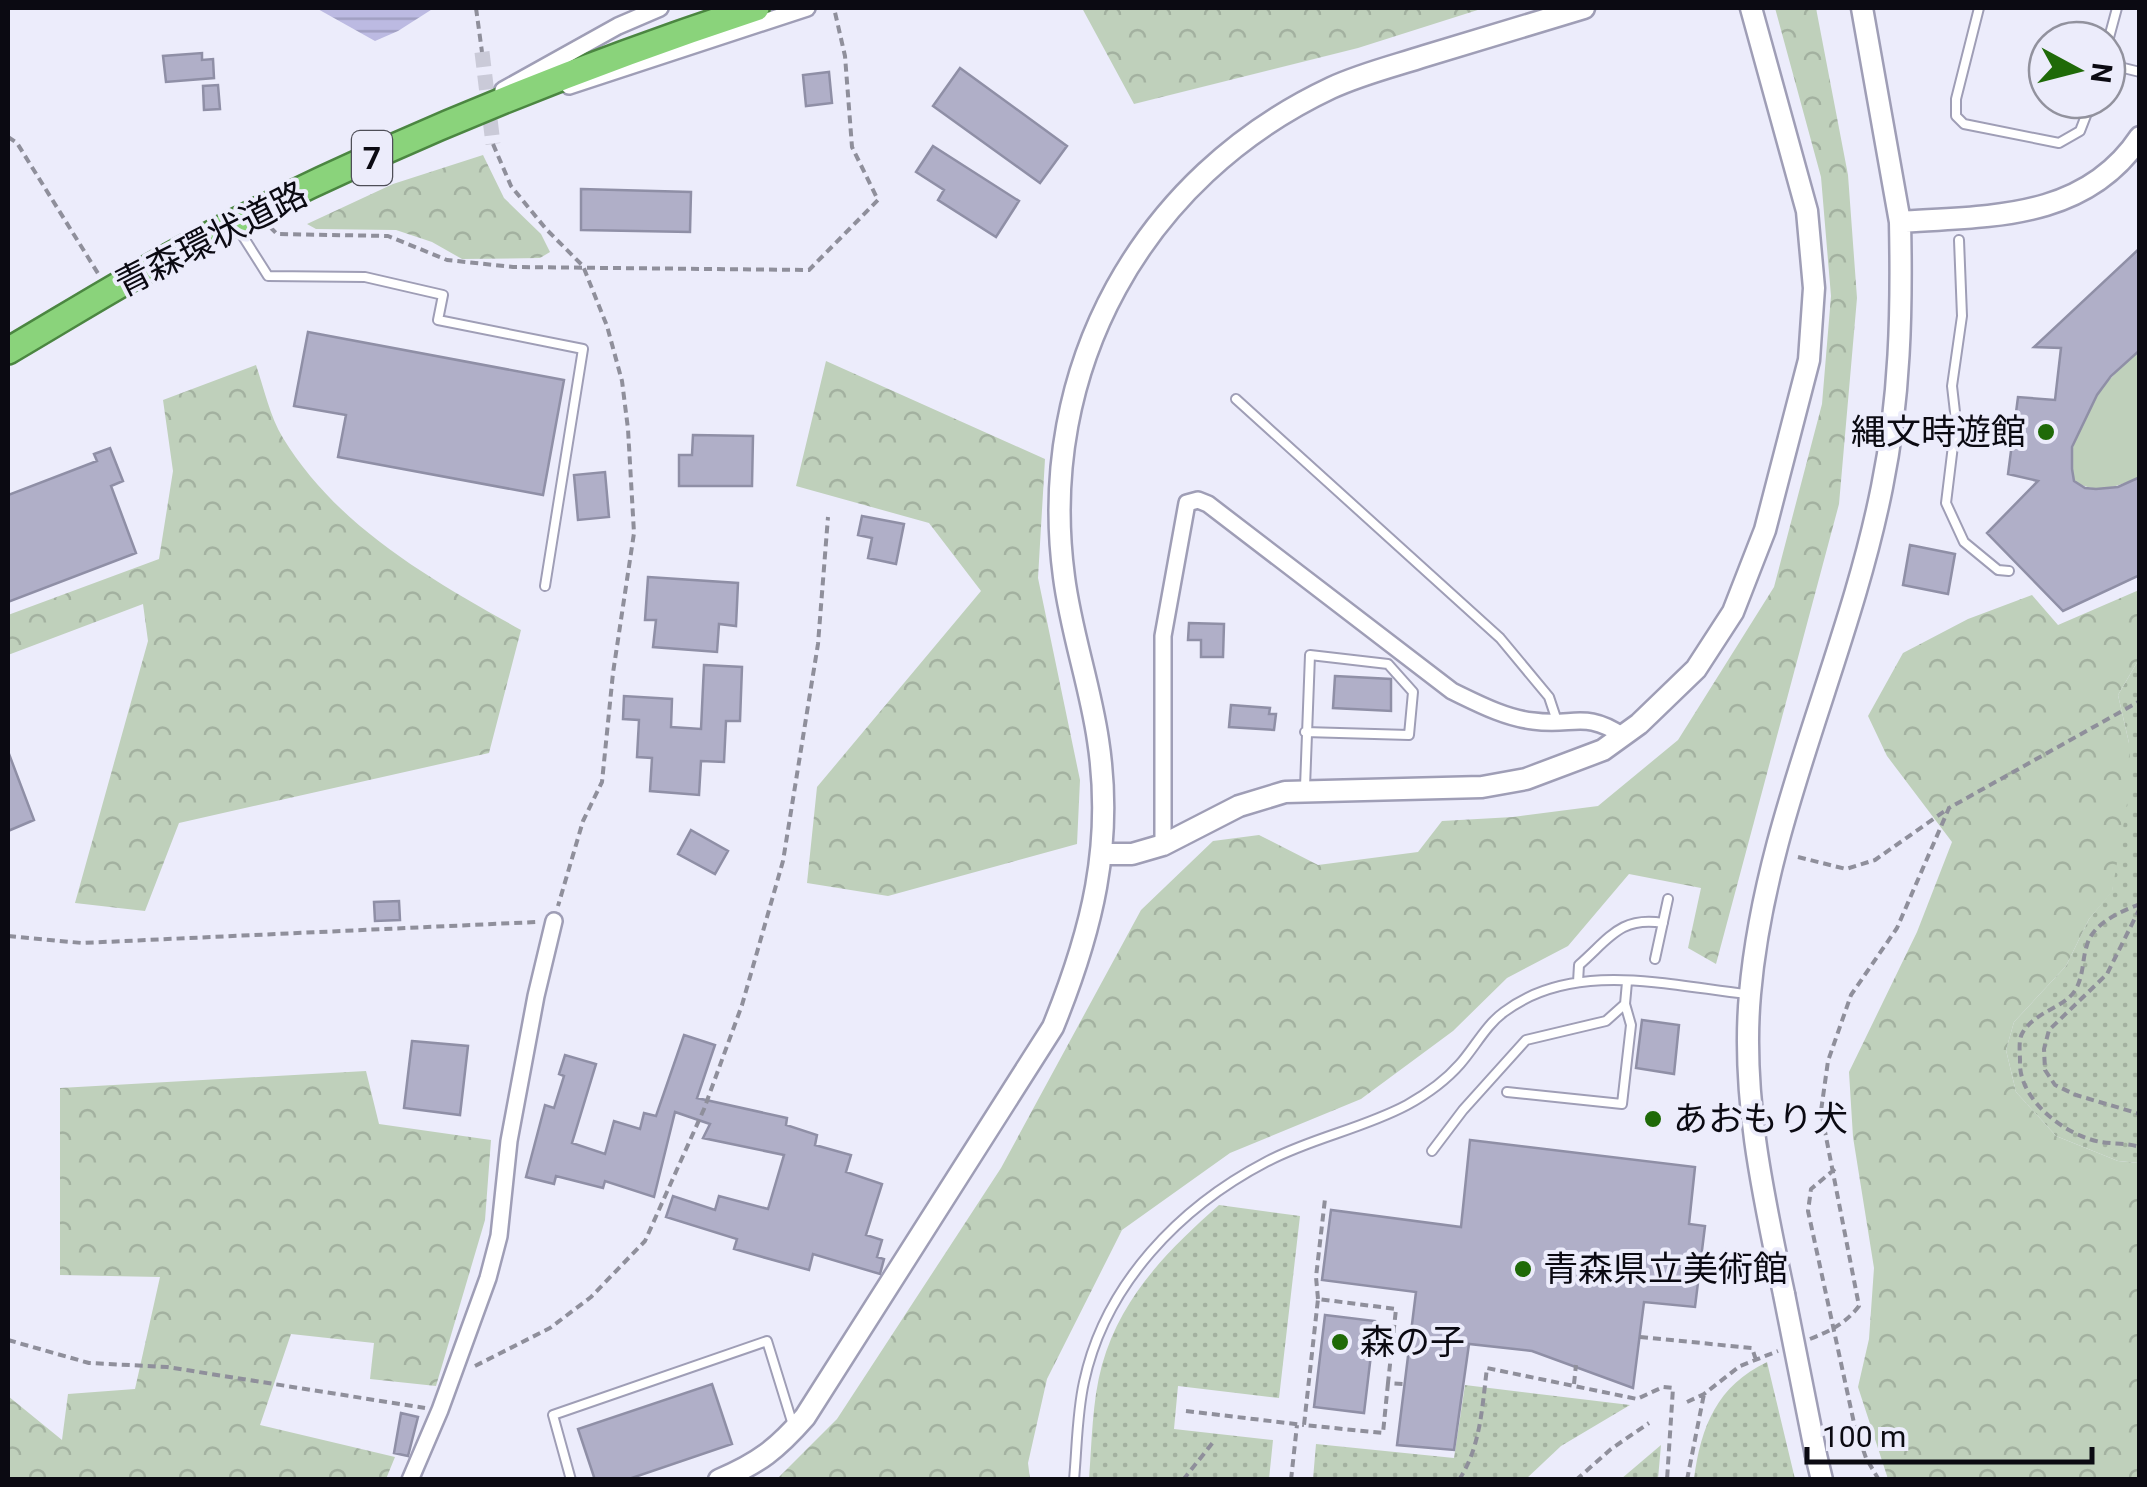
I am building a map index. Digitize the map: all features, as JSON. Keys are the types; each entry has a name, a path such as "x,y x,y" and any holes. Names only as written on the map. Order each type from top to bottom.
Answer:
{"highway":[{"name":"青森環状道路","path":"8,350 245,218 440,127 633,50 756,8"}],"street":[{"path":"440,127 543,66 660,8"},
{"path":"489,106 595,80 807,8"},
{"path":"719,1480 756,1464 794,1429 893,1282 1053,1027 1077,968 1094,912 1104,799 1098,740 1064,579 1060,532 1067,422 1085,350 1106,306 1159,224 1206,171 1265,124 1334,87 1584,8"},
{"path":"1102,854 1132,854 1163,845 1239,806 1285,792 1482,788 1526,779 1603,750 1696,669 1734,612 1765,530 1809,360 1814,288 1807,210 1751,8"},
{"path":"1822,1480 1760,1176 1751,1108 1750,994 1770,878 1882,489 1896,406 1902,322 1900,222 1862,8"},
{"path":"1900,222 2036,209 2071,198 2124,160 2140,137"},
{"path":"1163,845 1163,636 1187,503 1198,500 1452,691 1483,706 1532,721 1601,721 1623,736"},
{"path":"410,1480 440,1410 488,1278 499,1236 508,1141 554,921"}],"lane":[{"path":"1979,8 1956,99 1956,116 1964,124 2058,143 2080,131 2084,120"},
{"path":"245,218 268,276 365,277 404,286 442,295 438,320 583,349 546,586"},
{"path":"1959,240 1962,316 1952,386 1956,421 1946,503 1964,542 1998,570 2009,571"},
{"path":"1236,399 1500,638 1549,697 1557,721"},
{"path":"1304,792 1305,732 1310,656 1388,664 1413,692 1409,735 1305,732"},
{"path":"1655,959 1668,899"},
{"path":"1578,982 1579,965 1625,924 1640,920 1663,923"},
{"path":"1074,1480 1084,1382 1113,1303 1168,1232 1232,1182 1268,1161 1408,1105 1460,1065 1503,1012 1542,991 1578,982 1628,982 1750,994"},
{"path":"1507,1092 1622,1104 1631,1026 1625,1004 1628,982"},
{"path":"1432,1151 1526,1040 1606,1021 1625,1004"},
{"path":"571,1480 553,1415 766,1341 794,1429"}],"path":[{"path":"476,8 482,52"},
{"path":"245,218 277,234 388,236 448,260 513,267 809,270 878,200 852,147 845,56 834,8"},
{"path":"8,137 17,144 110,292"},
{"path":"8,936 82,943 554,921 583,821 602,782 612,674 634,533 628,428 622,380 607,326 583,266 546,230 511,186 493,144"},
{"path":"451,1376 550,1328 592,1297 644,1241 704,1109 742,1005 783,860 818,644 828,517"},
{"path":"1798,856 1846,868 1875,860 1949,808 2139,703"},
{"path":"1802,1342 1834,1330 1859,1306 1822,1111 1828,1061 1851,995 1898,928 1949,808"},
{"path":"2140,906 2107,974 2049,1030 2044,1049 2044,1070 2056,1085 2140,1114"},
{"path":"2140,906 2120,912 2092,932 2075,991 2064,1003 2036,1017 2020,1035 2019,1074 2030,1095 2060,1124 2099,1142 2140,1146"},
{"path":"1835,1168 1810,1189 1808,1211 1854,1423 1866,1458 1879,1480"},
{"path":"1291,1480 1318,1299 1316,1277 1325,1199"},
{"path":"1186,1411 1383,1432 1396,1309 1318,1299"},
{"path":"1640,1338 1752,1348 1756,1360"},
{"path":"8,1340 89,1363 167,1367 440,1410"},
{"path":"1688,1402 1740,1366 1787,1348"},
{"path":"1574,1384 1576,1366"},
{"path":"1458,1480 1477,1441 1487,1368 1637,1399 1663,1387 1673,1388 1667,1480"},
{"path":"1388,1382 1404,1384"},
{"path":"1687,1480 1704,1394"},
{"path":"1576,1480 1649,1423"},
{"path":"1183,1480 1214,1442"}],"green space":[{"path":"1082,8 1484,8 1358,48 1134,104"},
{"path":"1775,8 1816,8 1848,175 1857,298 1839,504 1716,964 1688,948 1701,888 1629,874 1568,946 1507,978 1453,1031 1361,1099 1230,1153 1122,1230 1047,1379 1028,1463 1030,1479 777,1479 837,1419 1001,1168 1141,910 1213,841 1259,835 1318,865 1418,852 1442,821 1598,806 1678,740 1774,587 1822,404 1831,296 1821,177"},
{"path":"483,155 504,198 541,234 550,252 540,258 462,259 432,242 396,230 316,229 307,224 393,184"},
{"path":"2139,350 2139,477 2106,488 2082,485 2074,481 2072,462 2080,425 2099,392"},
{"path":"826,361 1045,459 1038,578 1080,780 1077,844 888,896 807,883 817,787 981,591 929,523 796,486"},
{"path":"256,365 283,438 331,499 389,549 521,630 489,753 179,823 145,911 75,903 148,641 143,604 8,655 8,615 159,559 173,471 163,400"},
{"path":"2139,590 2139,659 2118,695 2129,743 2131,780 2112,892 2089,919 2066,966 2014,1022 2006,1050 2016,1092 2056,1136 2118,1161 2139,1163 2139,1479 1888,1479 1858,1387 1869,1339 1874,1268 1853,1137 1849,1072 1917,932 1952,842 1887,756 1868,716 1903,653 1968,619 2032,595 2058,625"},
{"path":"2139,659 2139,1163 2118,1161 2056,1136 2016,1092 2006,1050 2014,1022 2066,966 2089,919 2112,891 2129,743 2118,695"},
{"path":"366,1071 379,1124 491,1140 485,1220 436,1386 370,1379 374,1343 291,1334 260,1425 395,1457 386,1479 8,1479 8,1396 62,1440 68,1394 135,1389 160,1277 60,1275 60,1088"},
{"path":"1219,1205 1300,1216 1279,1398 1178,1386 1174,1429 1273,1440 1269,1479 1089,1479 1099,1379 1110,1340 1148,1276"},
{"path":"1767,1362 1795,1479 1694,1479 1701,1442 1714,1410 1735,1383"},
{"path":"1465,1385 1630,1405 1561,1446 1526,1479 1313,1479 1316,1444 1454,1458"},
{"path":"1661,1445 1658,1479 1621,1479"}],"water":[{"path":"316,8 434,8 375,41"}],"building":[{"path":"202,53 202,60 213,59 214,78 166,82 163,56"},
{"path":"960,68 1067,146 1040,183 933,106"},
{"path":"829,72 832,103 806,106 803,75"},
{"path":"218,85 220,109 204,110 203,86"},
{"path":"933,146 1019,201 996,237 938,200 944,190 916,172"},
{"path":"581,189 691,192 690,232 581,230"},
{"name":"縄文時遊館","path":"2140,248 2140,350 2111,376 2097,395 2072,447 2072,469 2074,481 2085,488 2118,487 2140,477 2140,575 2063,611 1987,533 2038,481 2008,474 2018,397 2055,400 2061,348 2034,347"},
{"path":"308,332 564,380 543,495 338,457 346,415 294,406"},
{"path":"693,435 753,436 752,486 679,486 679,455 692,455"},
{"path":"110,448 123,481 111,486 136,553 8,602 8,495 97,461 94,454"},
{"path":"605,472 609,517 578,520 574,475"},
{"path":"862,516 904,524 896,564 868,558 872,538 858,535"},
{"path":"1910,545 1955,554 1948,594 1903,585"},
{"path":"648,577 738,583 736,626 719,624 717,652 653,647 656,620 645,620"},
{"path":"1189,623 1224,624 1223,657 1201,657 1201,640 1188,640"},
{"path":"704,665 742,667 740,721 726,721 724,762 701,761 699,795 650,791 652,758 637,757 639,720 623,719 624,696 672,699 671,727 701,729"},
{"path":"1335,676 1391,679 1391,711 1333,708"},
{"path":"1231,705 1270,708 1269,714 1276,714 1274,730 1229,727"},
{"path":"8,754 34,820 8,831"},
{"path":"691,830 728,851 715,874 678,854"},
{"path":"399,901 400,920 375,921 374,902"},
{"path":"1642,1020 1679,1025 1674,1074 1636,1068"},
{"path":"684,1035 715,1045 697,1098 787,1118 786,1125 817,1135 815,1145 851,1155 846,1172 882,1184 866,1235 882,1240 877,1257 884,1259 880,1274 813,1254 809,1270 734,1249 737,1239 666,1217 673,1196 715,1210 719,1196 768,1209 784,1155 703,1138 710,1124 675,1112 654,1197 605,1181 603,1188 556,1176 554,1184 526,1177 545,1105 554,1108 564,1076 559,1074 565,1055 596,1064 572,1143 605,1154 614,1121 640,1129 644,1113 656,1116"},
{"path":"412,1041 468,1046 460,1115 404,1108"},
{"path":"1470,1140 1695,1167 1689,1224 1705,1226 1695,1307 1644,1302 1633,1388 1532,1351 1469,1344 1454,1450 1397,1445 1416,1292 1322,1280 1331,1210 1461,1227"},
{"path":"1325,1315 1375,1321 1364,1413 1314,1407"},
{"path":"712,1384 732,1444 626,1480 595,1480 578,1429"},
{"path":"401,1413 418,1417 408,1456 394,1453"}],"tunnel":[{"path":"482,52 493,144"}],"place":[{"name":"縄文時遊館","path":"2046,432"},
{"name":"あおもり犬","path":"1653,1119"},
{"name":"青森県立美術館","path":"1523,1269"},
{"name":"森の子","path":"1340,1342"}]}
